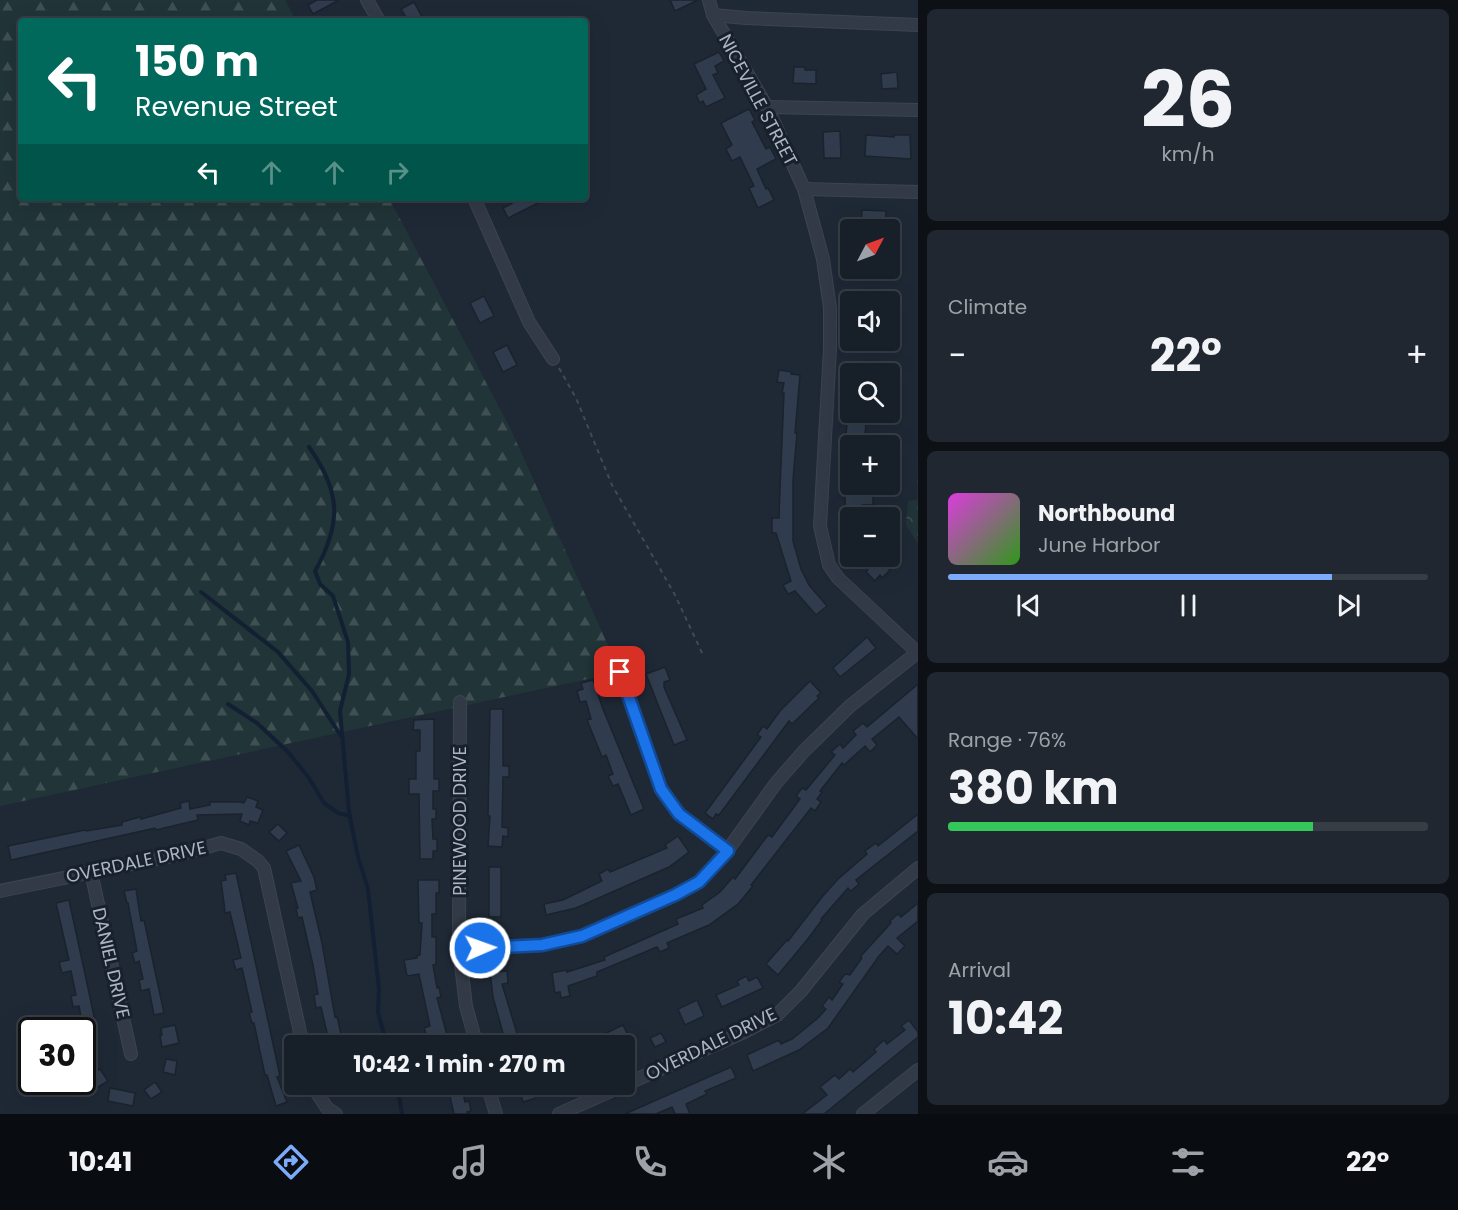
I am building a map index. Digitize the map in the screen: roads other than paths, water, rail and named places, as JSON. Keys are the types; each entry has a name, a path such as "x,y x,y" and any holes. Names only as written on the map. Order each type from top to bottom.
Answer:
{"street":[{"path":"367,0 377,18"},
{"name":"NICEVILLE STREET","path":"709,0 713,15 767,108 804,189 823,259 830,308 830,342 820,526 829,565 838,578 918,652"},
{"path":"713,15 918,25"},
{"path":"767,108 918,110"},
{"path":"804,189 918,192"},
{"path":"475,201 529,322 553,359"},
{"path":"459,948 542,945 582,936 699,882 728,851 776,783 804,751 858,699 918,652"},
{"path":"620,672 661,789 679,814 728,851"},
{"name":"PINEWOOD DRIVE","path":"460,702 459,948 466,1006 474,1035"},
{"name":"OVERDALE DRIVE","path":"0,891 182,854 221,843 241,849 264,868 301,1035"},
{"name":"OVERDALE DRIVE","path":"559,1114 744,1032 777,1015 801,990 862,914 918,867"},
{"name":"DANIEL DRIVE","path":"91,872 131,1053"},
{"path":"863,1114 918,1070"},
{"path":"318,1095 327,1108 336,1114"},
{"path":"491,1095 496,1114"}],"waterway":[{"path":"309,447 327,479 334,508 330,538 315,571 320,584 333,596 348,642 349,674 340,711 349,812 358,857 368,889 379,989 378,1012 384,1035"},
{"path":"201,592 278,652 312,691 341,736"},
{"path":"228,704 257,723 288,752 309,778 324,803 338,813 350,816"},
{"path":"399,1095 402,1114"}]}
